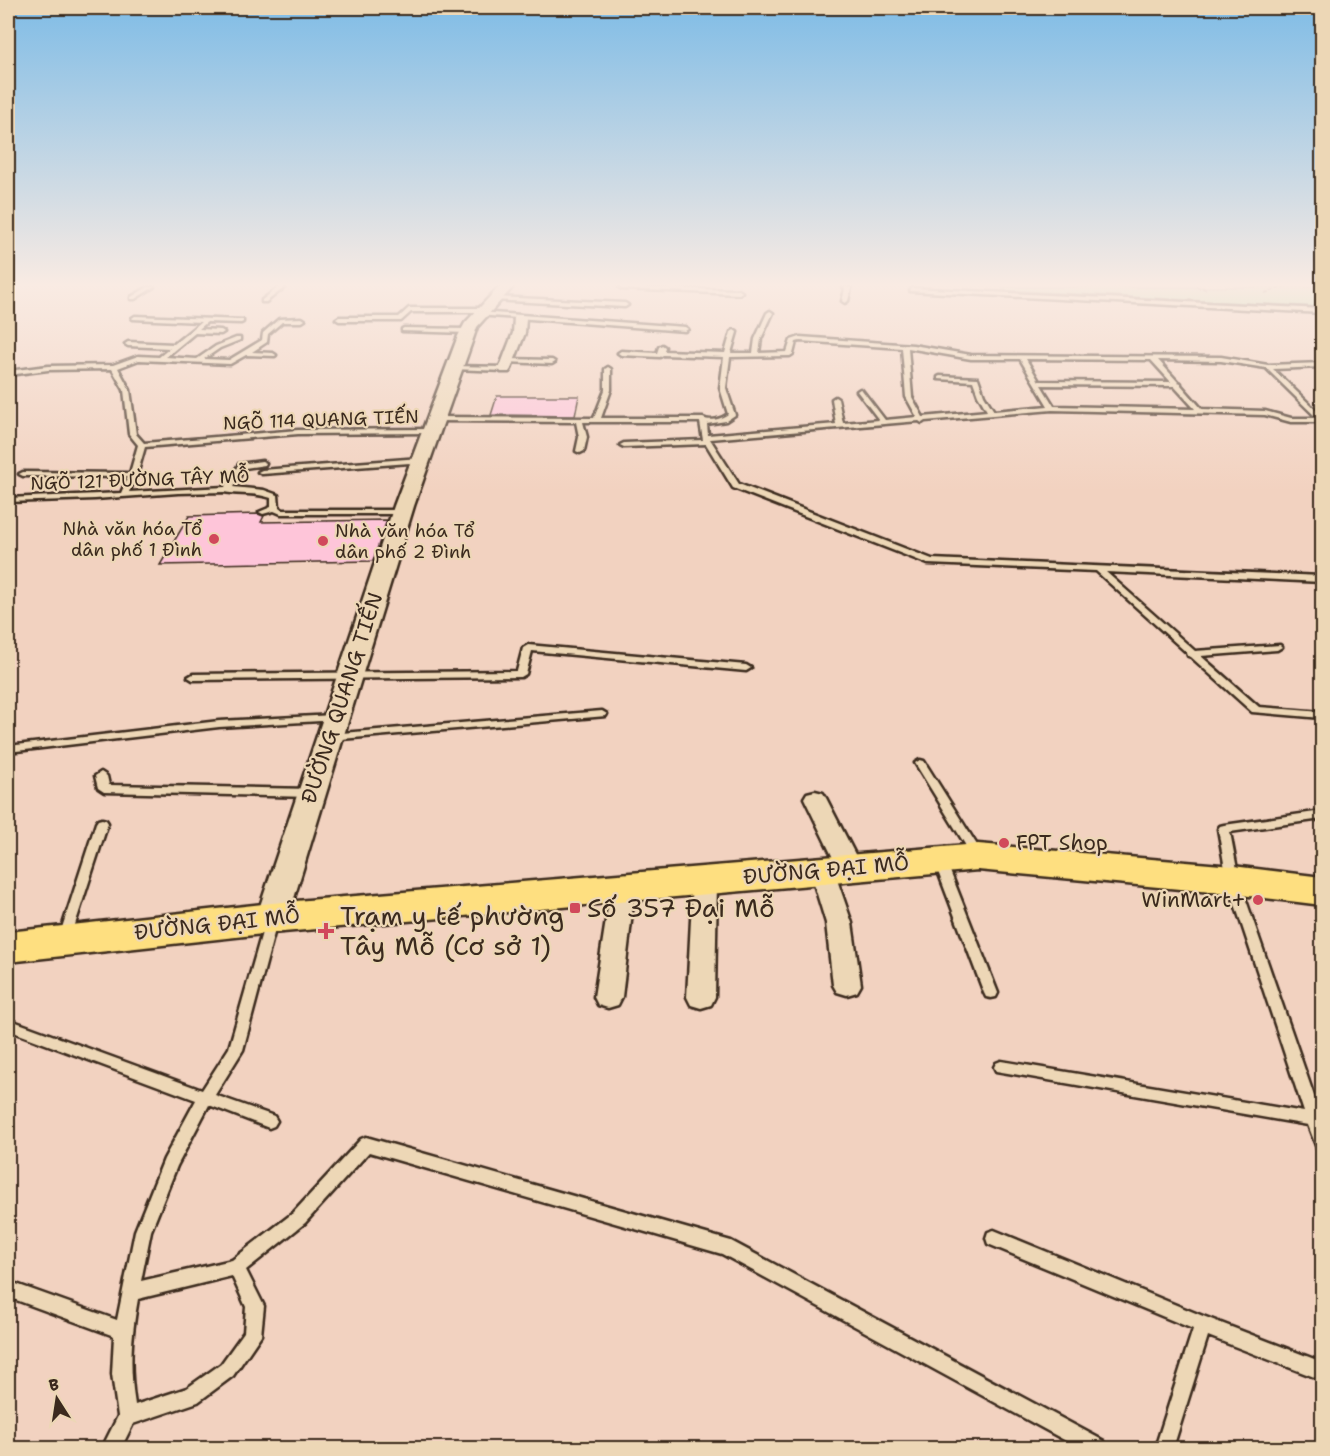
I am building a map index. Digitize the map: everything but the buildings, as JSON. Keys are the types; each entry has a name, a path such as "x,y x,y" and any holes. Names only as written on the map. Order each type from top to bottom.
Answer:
{"main road":[{"name":"ĐƯỜNG ĐẠI MỖ","path":"8,947 272,918 978,857 1233,880 1323,891"}],"street":[{"name":"ĐƯỜNG QUANG TIẾN","path":"272,918 388,543 402,512 454,368 461,355"},
{"path":"506,365 510,355"},
{"path":"815,798 836,870 838,922 847,985"},
{"path":"700,997 705,881"},
{"path":"608,997 623,888"}],"lane":[{"path":"160,359 165,355"},
{"path":"200,359 206,355"},
{"path":"8,373 48,368 114,367 138,358 230,362 243,355"},
{"path":"727,355 756,355"},
{"name":"NGÕ 114 QUANG TIẾN","path":"142,445 298,432 433,425 579,419 703,420 704,422 724,420 732,415 723,388 727,355"},
{"path":"906,355 909,397 922,421"},
{"path":"950,355 1022,358 1221,359 1268,367 1323,365"},
{"path":"1022,358 1052,408"},
{"path":"1154,358 1179,384 1200,411"},
{"path":"454,368 552,362"},
{"path":"114,367 127,390 133,434 142,445 124,495"},
{"path":"1268,367 1323,420"},
{"path":"597,420 608,390 608,369"},
{"path":"940,378 976,379 991,412"},
{"path":"1036,383 1179,384"},
{"path":"860,391 884,423"},
{"path":"835,399 840,427"},
{"path":"624,444 706,440 1052,408 1265,413 1291,420 1323,420"},
{"path":"579,419 583,437 580,452"},
{"path":"704,422 706,440 736,486 931,562 1323,579"},
{"path":"262,472 420,460"},
{"path":"227,490 242,466 262,463"},
{"path":"23,474 133,475"},
{"name":"NGÕ 121 ĐƯỜNG TÂY MỖ","path":"8,500 124,495 145,491 227,490 271,494 277,500 275,508 281,513 402,512"},
{"path":"263,512 275,508"},
{"path":"1098,569 1256,710 1323,715"},
{"path":"1191,654 1277,647"},
{"path":"193,677 521,674 528,648 746,668"},
{"path":"8,749 219,724 332,728 602,714"},
{"path":"920,763 978,857"},
{"path":"100,776 104,788 312,793"},
{"path":"1323,815 1224,829 1233,880 1316,1110 1323,1143"},
{"path":"64,940 102,823"},
{"path":"940,861 991,993"},
{"path":"111,1449 127,1417 121,1374 123,1331 143,1231 170,1164 205,1098 236,1050 272,918"},
{"path":"8,1024 269,1121"},
{"path":"1001,1066 1316,1110"},
{"path":"132,1292 236,1267 299,1218 366,1144 725,1247 1097,1449"},
{"path":"994,1238 1203,1326 1323,1371"},
{"path":"127,1417 192,1396 227,1370 252,1335 255,1306 236,1267"},
{"path":"8,1289 123,1331"},
{"path":"1164,1449 1203,1326"}],"place":[{"name":"Nhà văn hóa Tổ dân phố 1 Đình","path":"214,539"},
{"name":"Nhà văn hóa Tổ dân phố 2 Đình","path":"323,541"},
{"name":"FPT Shop","path":"1004,843"},
{"name":"WinMart+","path":"1258,900"},
{"name":"Số 357 Đại Mỗ","path":"575,908"},
{"name":"Trạm y tế phường Tây Mỗ (Cơ sở 1)","path":"326,931"}]}
